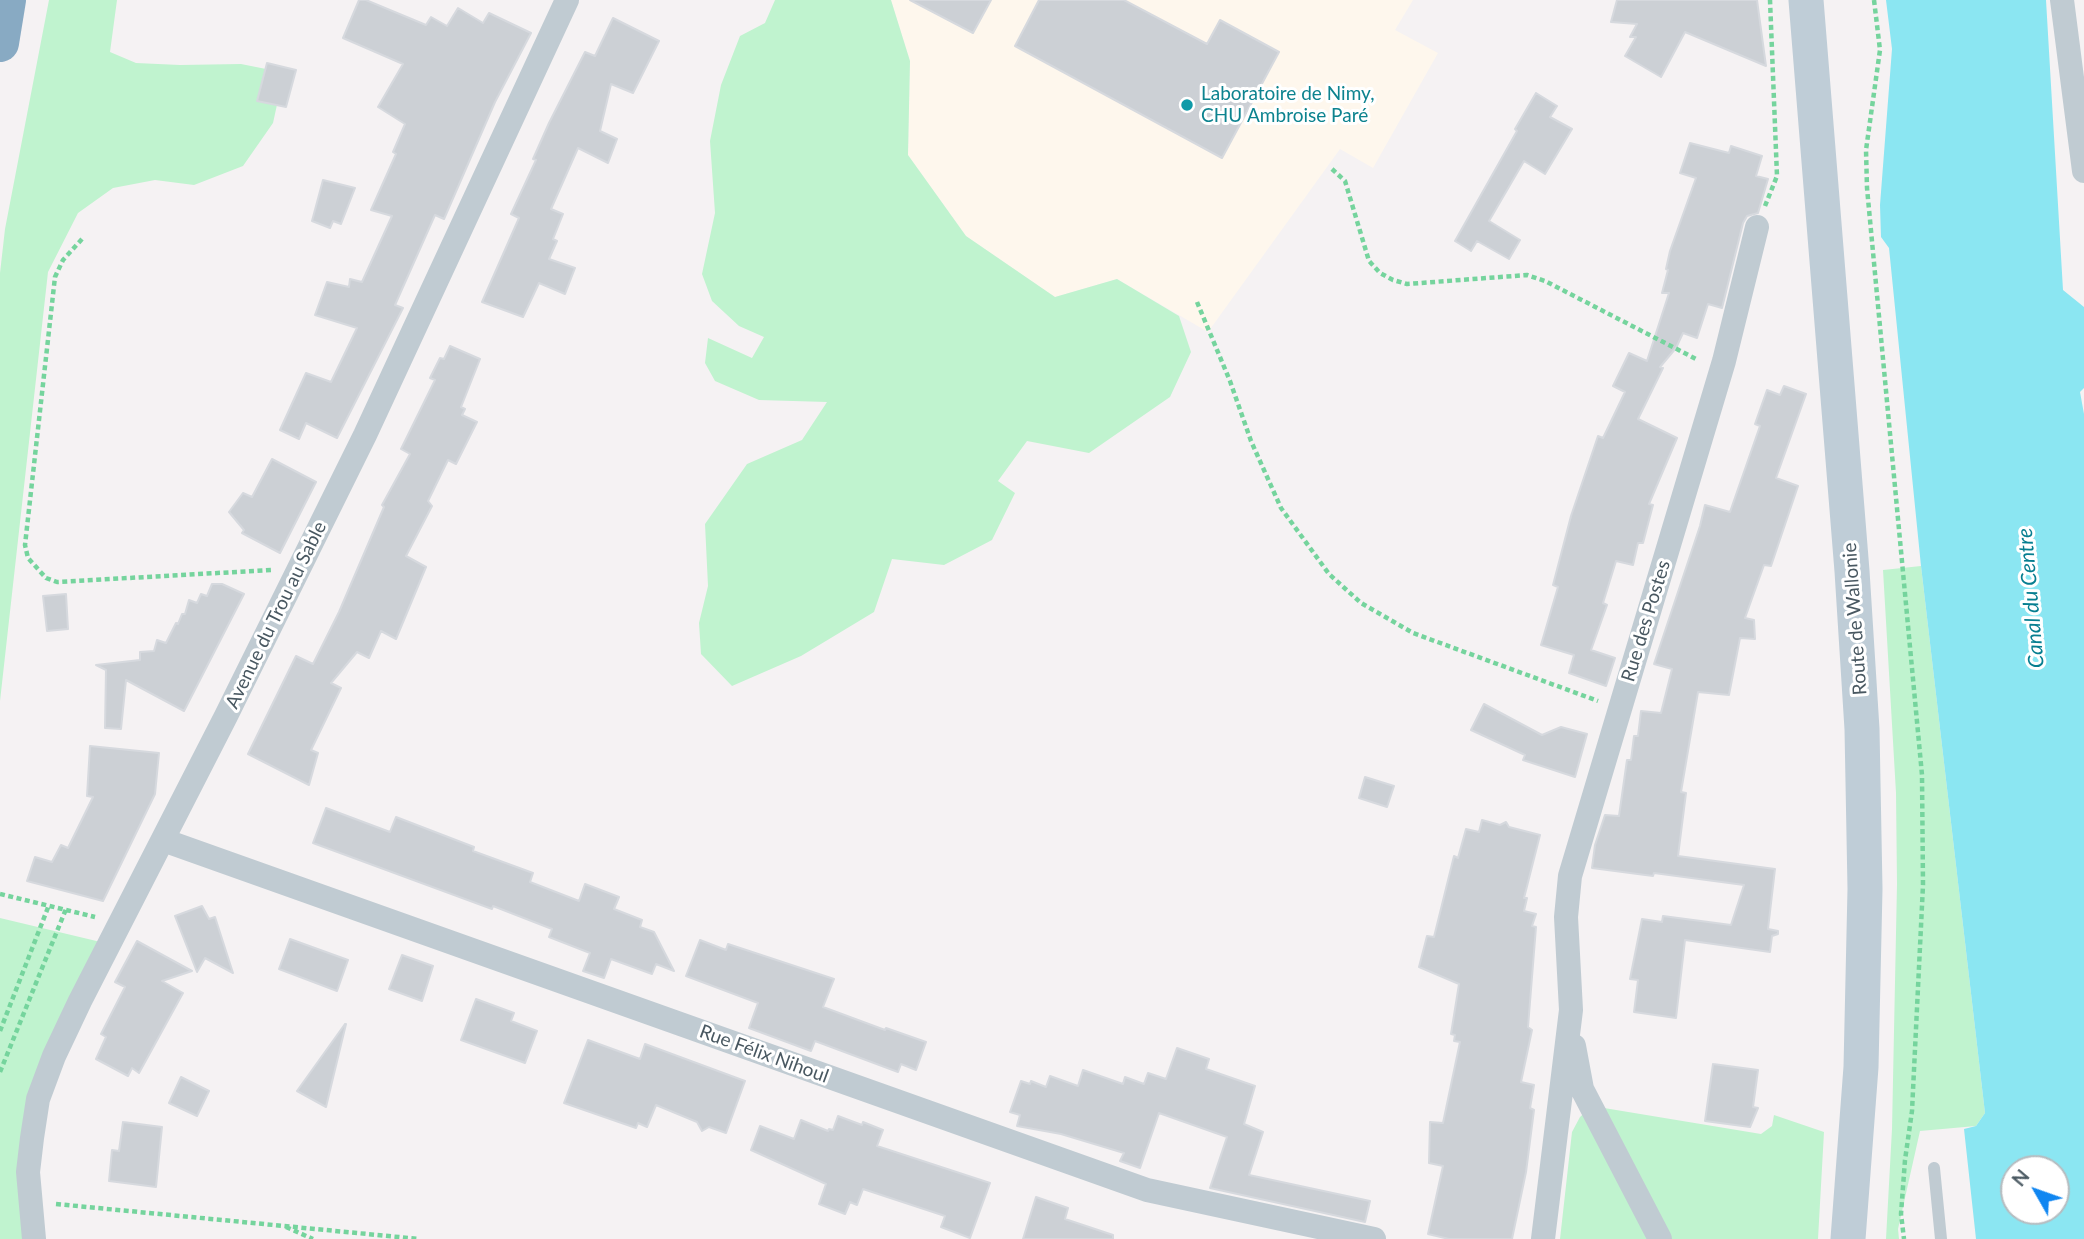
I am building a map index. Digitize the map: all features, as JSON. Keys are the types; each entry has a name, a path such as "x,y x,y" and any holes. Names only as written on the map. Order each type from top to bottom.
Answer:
{"highway":[{"path":"0,43 8,0"}],"main road":[{"name":"Route de Wallonie","path":"1806,0 1853,584 1862,729 1865,889 1861,1068 1848,1239"}],"street":[{"name":"Avenue du Trou au Sable","path":"34,1239 28,1172 38,1099 54,1056 377,409 567,0"},
{"path":"2062,0 2084,171"},
{"name":"Rue des Postes","path":"1660,1239 1582,1089 1570,1020 1566,917 1570,876 1720,371 1757,227"},
{"name":"Rue Félix Nihoul","path":"163,840 1147,1190 1374,1239"},
{"name":"Rue des Postes","path":"1543,1239 1570,1020"}],"lane":[{"path":"1934,1168 1941,1239"}],"path":[{"path":"1757,227 1777,176 1770,0"},
{"path":"1874,0 1880,50 1866,150 1867,188 1923,775 1923,885 1912,1111 1901,1214 1904,1239"},
{"path":"1332,169 1345,181 1369,261 1380,273 1393,280 1407,284 1527,275 1545,281 1720,371"},
{"path":"82,239 63,260 55,277 25,545 28,558 38,572 57,582 299,568"},
{"path":"1197,302 1230,381 1251,441 1281,508 1329,574 1361,603 1413,633 1620,710"},
{"path":"0,894 66,909 0,1072"},
{"path":"0,1031 49,905"},
{"path":"31,1202 419,1239"},
{"path":"278,1224 313,1239"}],"shaded area":[{"path":"891,0 1413,0 1395,30 1438,53 1373,168 1340,149 1208,332 1117,279 1055,297 966,236 908,155 910,61"}],"green space":[{"path":"49,0 117,0 110,52 136,63 241,64 266,69 280,91 273,123 243,166 194,185 155,180 113,188 78,213 48,272 0,701 0,273 5,229"},
{"path":"775,0 891,0 910,61 908,155 966,236 1055,297 1117,279 1179,316 1191,352 1170,397 1089,453 1027,441 998,481 1015,493 992,540 944,565 892,559 874,612 801,656 732,686 701,654 699,623 708,586 705,524 747,464 802,440 827,402 759,400 715,381 705,363 708,338 752,358 764,337 739,326 712,301 702,274 715,213 710,141 721,85 740,36 765,23"},
{"path":"1921,566 1985,1113 1976,1126 1920,1131 1898,1229 1899,1239 1886,1239 1892,1129 1897,884 1896,793 1883,570"},
{"path":"0,918 109,944 38,1099 34,1239 0,1239"},
{"path":"1592,1106 1761,1134 1772,1126 1774,1115 1824,1132 1818,1239 1560,1239 1572,1132 1580,1117"}],"water":[{"name":"Canal du Centre","path":"1886,0 2046,0 2063,290 2084,307 2084,388 2080,392 2084,414 2084,1239 1976,1239 1964,1129 1976,1126 1985,1113 1921,566 1889,248 1881,237 1880,205 1892,49"}],"building":[{"path":"359,0 366,0 426,25 431,17 447,26 458,8 483,23 489,13 531,33 495,102 444,219 435,215 395,305 403,308 337,438 306,423 299,439 280,430 306,373 331,382 357,328 315,315 327,282 349,287 350,279 362,282 392,216 371,210 396,154 393,152 405,124 378,107 403,64 343,38"},
{"path":"910,0 991,0 973,33"},
{"name":"Laboratoire de Nimy, CHU Ambroise Paré","path":"1039,0 1124,0 1207,44 1220,20 1279,52 1222,158 1015,46"},
{"path":"1617,0 1757,0 1766,66 1685,32 1661,77 1625,56 1636,37 1630,37 1637,24 1611,22"},
{"path":"613,18 659,41 633,93 611,84 600,131 617,139 608,163 578,148 551,209 563,214 553,239 557,241 549,259 575,268 565,294 539,283 523,317 482,302 519,218 511,214 536,160 533,159 549,123 585,52 595,56"},
{"path":"267,63 296,70 286,107 257,101"},
{"path":"1536,93 1557,106 1550,117 1572,129 1545,174 1524,161 1489,221 1520,240 1509,259 1477,241 1471,251 1455,241"},
{"path":"1690,143 1729,153 1731,146 1762,156 1756,176 1768,179 1758,213 1747,216 1743,223 1722,308 1708,304 1697,338 1683,333 1676,348 1660,367 1663,368 1638,419 1677,438 1649,504 1653,505 1643,543 1638,543 1633,565 1616,561 1603,603 1607,605 1591,650 1615,658 1606,686 1569,673 1574,655 1541,645 1558,587 1553,585 1571,516 1598,436 1603,438 1625,392 1613,386 1629,353 1647,361 1669,293 1662,293 1670,251 1696,178 1680,173"},
{"path":"323,180 355,188 341,224 333,221 330,228 312,221"},
{"path":"450,346 480,359 461,407 465,409 462,415 477,422 456,464 448,460 428,501 432,506 406,556 426,567 396,639 381,631 369,658 357,652 331,683 341,688 311,750 318,753 309,785 248,754 296,656 313,664 339,612 384,507 382,505 410,454 401,449 435,380 430,378 440,358 444,359"},
{"path":"1784,386 1806,394 1776,478 1798,486 1771,566 1764,565 1745,618 1754,620 1755,639 1740,638 1729,695 1698,692 1681,792 1686,793 1678,856 1775,869 1768,929 1778,931 1778,934 1772,936 1770,952 1685,940 1676,1018 1634,1012 1638,980 1630,979 1642,919 1662,922 1663,916 1731,925 1744,885 1592,868 1595,845 1605,815 1619,816 1627,760 1631,760 1634,736 1638,736 1641,711 1661,713 1672,669 1654,664 1705,505 1730,512 1760,426 1755,424 1767,390 1780,395"},
{"path":"272,459 316,482 280,553 242,533 244,530 229,512 243,493 252,497"},
{"path":"212,584 222,584 244,594 184,711 126,680 121,729 105,728 106,670 96,665 140,660 140,652 154,651 157,640 166,643 176,623 178,624 182,614 185,614 189,600 197,603 201,594 207,596"},
{"path":"66,594 68,629 47,631 43,596"},
{"path":"1484,704 1542,735 1561,727 1587,734 1575,777 1523,760 1525,755 1471,730"},
{"path":"90,746 159,753 155,794 103,901 27,881 35,857 52,862 61,845 68,848 93,797 87,796"},
{"path":"1365,777 1394,786 1387,807 1359,798"},
{"path":"326,808 390,832 396,817 474,847 473,851 533,873 530,882 579,901 585,884 619,897 614,909 642,920 640,927 654,932 674,971 656,964 652,974 611,959 604,978 583,971 590,953 549,937 552,929 313,843"},
{"path":"1482,820 1500,825 1506,822 1509,827 1540,835 1524,898 1527,898 1524,911 1536,914 1532,926 1536,927 1528,1027 1532,1030 1521,1082 1534,1085 1530,1108 1534,1110 1526,1172 1512,1239 1449,1239 1428,1234 1443,1166 1429,1163 1430,1122 1443,1123 1460,1042 1454,1041 1455,1035 1451,1034 1459,984 1419,967 1427,936 1434,937 1454,856 1458,858 1466,829 1479,832"},
{"path":"202,906 209,919 215,917 233,973 205,958 197,972 175,916"},
{"path":"290,939 348,960 337,991 279,969"},
{"path":"700,940 726,950 728,944 834,979 823,1007 926,1042 916,1070 901,1064 898,1072 815,1041 811,1051 749,1028 758,1003 686,976"},
{"path":"137,941 192,971 162,981 183,993 139,1073 132,1068 128,1076 96,1059 106,1037 101,1034 125,987 115,982"},
{"path":"402,955 433,966 422,1001 389,989"},
{"path":"476,999 514,1013 511,1021 537,1031 525,1063 461,1040"},
{"path":"346,1024 326,1107 297,1091"},
{"path":"588,1040 640,1059 645,1044 745,1081 726,1133 709,1127 702,1131 697,1122 656,1105 647,1127 638,1123 636,1128 564,1103"},
{"path":"1177,1048 1209,1059 1206,1069 1255,1086 1244,1124 1263,1132 1249,1175 1370,1201 1365,1222 1210,1188 1227,1137 1159,1113 1140,1168 1120,1161 1124,1153 1061,1134 1017,1126 1020,1115 1010,1112 1021,1081 1030,1084 1031,1081 1046,1087 1050,1076 1078,1086 1083,1070 1123,1084 1125,1077 1144,1084 1148,1073 1166,1079"},
{"path":"1713,1064 1758,1070 1753,1107 1758,1108 1750,1127 1705,1121"},
{"path":"181,1077 209,1091 197,1116 169,1103"},
{"path":"838,1116 883,1130 877,1146 990,1183 970,1238 941,1227 945,1216 863,1189 857,1205 850,1202 845,1214 819,1204 826,1184 751,1150 760,1126 794,1139 801,1120 828,1131 833,1130"},
{"path":"123,1122 162,1127 156,1187 109,1181 112,1150 119,1151"},
{"path":"1036,1197 1068,1208 1065,1219 1113,1235 1113,1239 1023,1239"}],"place":[{"name":"Laboratoire de Nimy, CHU Ambroise Paré","path":"1187,105"}]}
